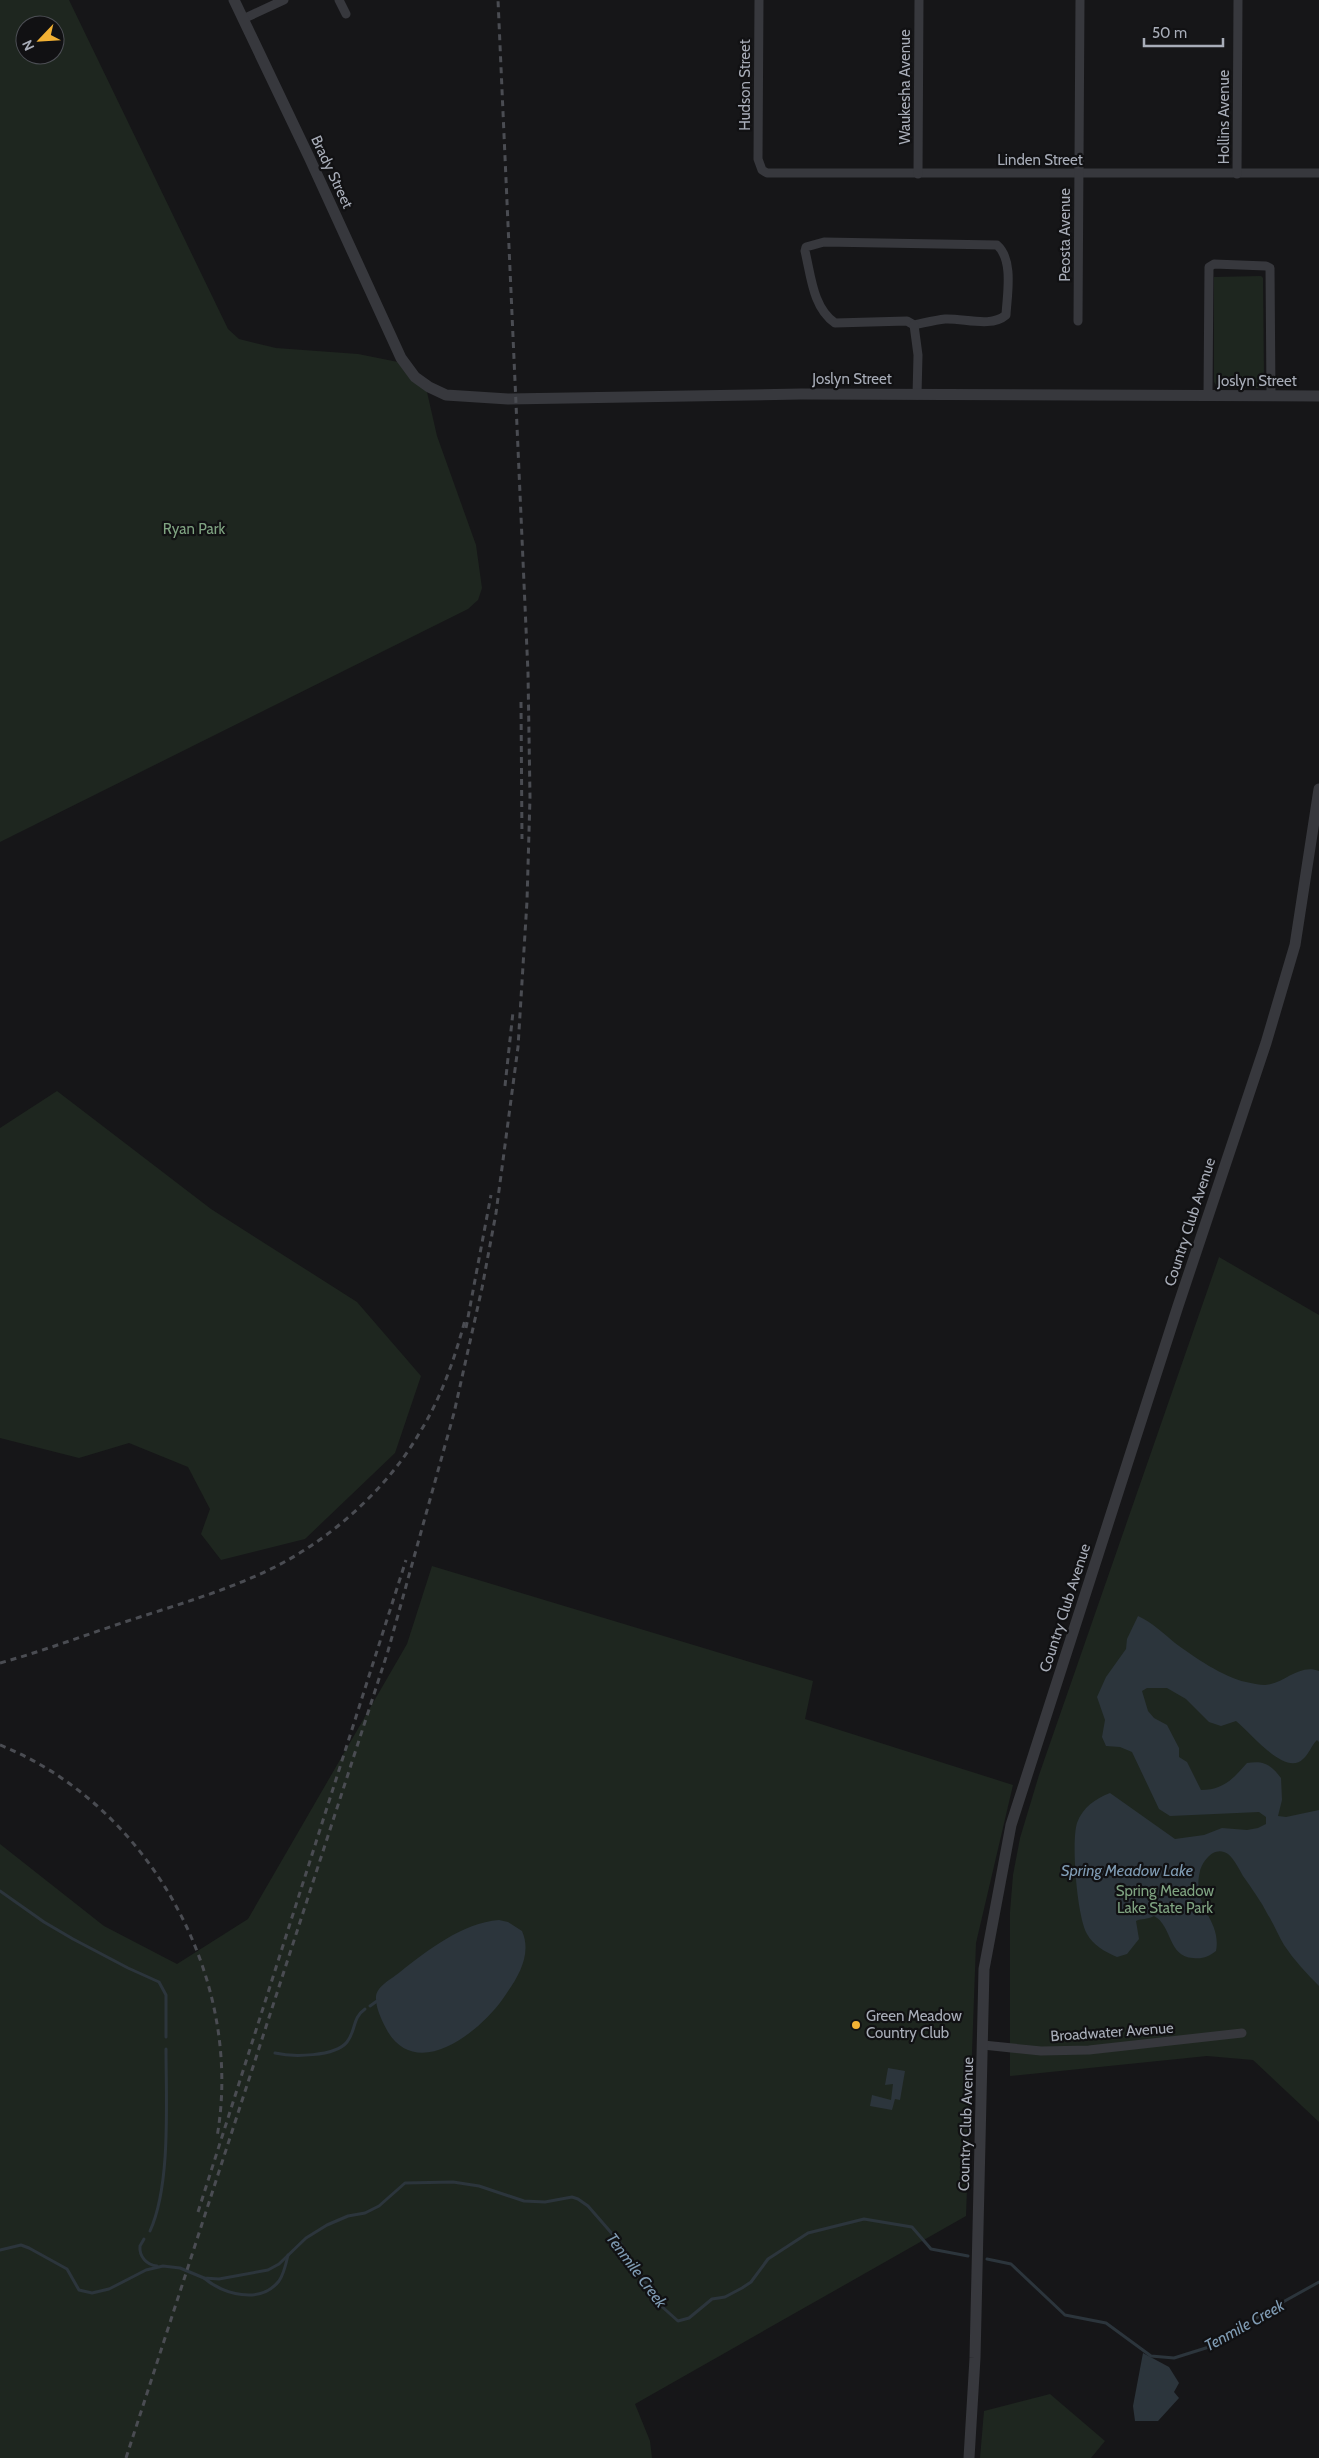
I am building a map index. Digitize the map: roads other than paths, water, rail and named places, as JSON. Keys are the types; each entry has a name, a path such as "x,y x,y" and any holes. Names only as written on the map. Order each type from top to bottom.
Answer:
{"street":[{"name":"Brady Street","path":"234,0 310,157 401,358"},
{"path":"243,19 284,0"},
{"path":"340,0 346,14"},
{"name":"Hudson Street","path":"759,0 758,159 762,170"},
{"name":"Waukesha Avenue","path":"918,174 919,0"},
{"name":"Peosta Avenue","path":"1078,321 1080,0"},
{"name":"Hollins Avenue","path":"1237,174 1238,0"},
{"name":"Linden Street","path":"762,170 773,174 1319,173"},
{"path":"824,242 917,243 997,245 1004,251 1007,263 1008,294 1006,316 1001,320 990,322 945,319 914,325 907,321 835,323 826,317 818,303 805,251 806,247 824,242"},
{"path":"1208,396 1209,267 1214,264 1266,266 1270,268 1271,396"},
{"path":"914,325 918,355 917,395"},
{"name":"Joslyn Street","path":"401,358 415,378 446,395 514,399 707,394 1319,396"},
{"name":"Country Club Avenue","path":"970,2458 975,2358 984,1969 1011,1825 1180,1298 1266,1043 1294,945 1319,789"},
{"name":"Broadwater Avenue","path":"983,2046 1041,2051 1089,2050 1242,2033"}],"water":[{"name":"Spring Meadow Lake","path":"1138,1616 1218,1671 1246,1682 1265,1685 1272,1684 1305,1670 1319,1671 1319,1742 1317,1740 1305,1757 1296,1763 1287,1762 1268,1751 1236,1721 1221,1726 1209,1722 1186,1699 1167,1688 1147,1688 1142,1691 1148,1711 1154,1718 1167,1725 1179,1748 1179,1757 1187,1762 1201,1790 1222,1786 1247,1763 1258,1762 1267,1764 1281,1778 1282,1800 1278,1816 1286,1817 1319,1810 1319,1986 1288,1951 1236,1864 1228,1854 1219,1851 1210,1855 1204,1862 1198,1884 1203,1904 1215,1930 1217,1940 1216,1951 1210,1955 1203,1958 1193,1958 1179,1952 1174,1947 1160,1920 1154,1916 1136,1921 1139,1939 1127,1954 1117,1957 1100,1948 1087,1934 1083,1925 1078,1896 1075,1833 1077,1823 1083,1812 1099,1798 1110,1793 1175,1839 1204,1835 1222,1828 1247,1830 1266,1824 1266,1817 1259,1812 1170,1816 1159,1809 1132,1752 1120,1747 1106,1746 1102,1737 1105,1720 1097,1697 1106,1677 1126,1649 1127,1639"},
{"path":"499,1920 508,1922 522,1931 525,1940 525,1950 524,1959 513,1984 492,2013 464,2037 448,2046 431,2052 415,2052 401,2046 388,2032 380,2015 376,2001 379,1989 422,1955 446,1939 472,1926"},
{"path":"888,2068 905,2071 900,2100 895,2099 892,2110 870,2106 872,2095 891,2100 893,2084 885,2085"},
{"path":"1143,2353 1169,2367 1179,2383 1174,2392 1179,2398 1158,2421 1135,2421 1133,2406"}],"waterway":[{"path":"0,1891 44,1922 73,1939 159,1982 166,1995 166,2037"},
{"path":"370,2006 377,2001"},
{"path":"275,2053 313,2055 333,2051 347,2042 358,2016 365,2009"},
{"path":"150,2231 157,2212 164,2167 166,2142 166,2049"},
{"name":"Tenmile Creek","path":"0,2250 21,2245 29,2248 67,2269 79,2290 92,2293 109,2289 146,2270 163,2266 180,2268 204,2278 219,2279 268,2270 279,2264 306,2238 327,2225 348,2216 365,2213 379,2206 405,2183 453,2182 479,2186 524,2201 545,2202 572,2197 578,2199 588,2206 621,2244 659,2304 678,2321 689,2318 712,2299 725,2297 751,2282 768,2259 808,2233 864,2219 912,2227 931,2249 968,2256"},
{"path":"144,2239 140,2246 142,2257 147,2262 157,2266"},
{"path":"204,2278 221,2289 231,2292 252,2295 262,2293 279,2281 284,2272 288,2255"},
{"name":"Tenmile Creek","path":"987,2259 1011,2264 1065,2315 1106,2323 1151,2356 1174,2358 1209,2347 1319,2282"}],"railway":[{"path":"126,2458 388,1651 454,1413 482,1288 496,1213 518,1047 527,901 530,797 528,673 498,0"},
{"path":"521,702 522,839"},
{"path":"505,1086 513,1012"},
{"path":"466,1328 491,1195"},
{"path":"0,1663 53,1647 229,1587 282,1563 328,1534 370,1497 406,1455 428,1419 441,1392 457,1349 465,1320"},
{"path":"198,2212 406,1560"},
{"path":"0,1745 53,1773 101,1809 142,1853 175,1904 200,1959 216,2017 222,2077 217,2137"}],"place":[{"name":"Green Meadow Country Club","path":"856,2025"}],"park label":[{"name":"Ryan Park","path":"194,529"},
{"name":"Spring Meadow Lake State Park","path":"1165,1900"}]}
